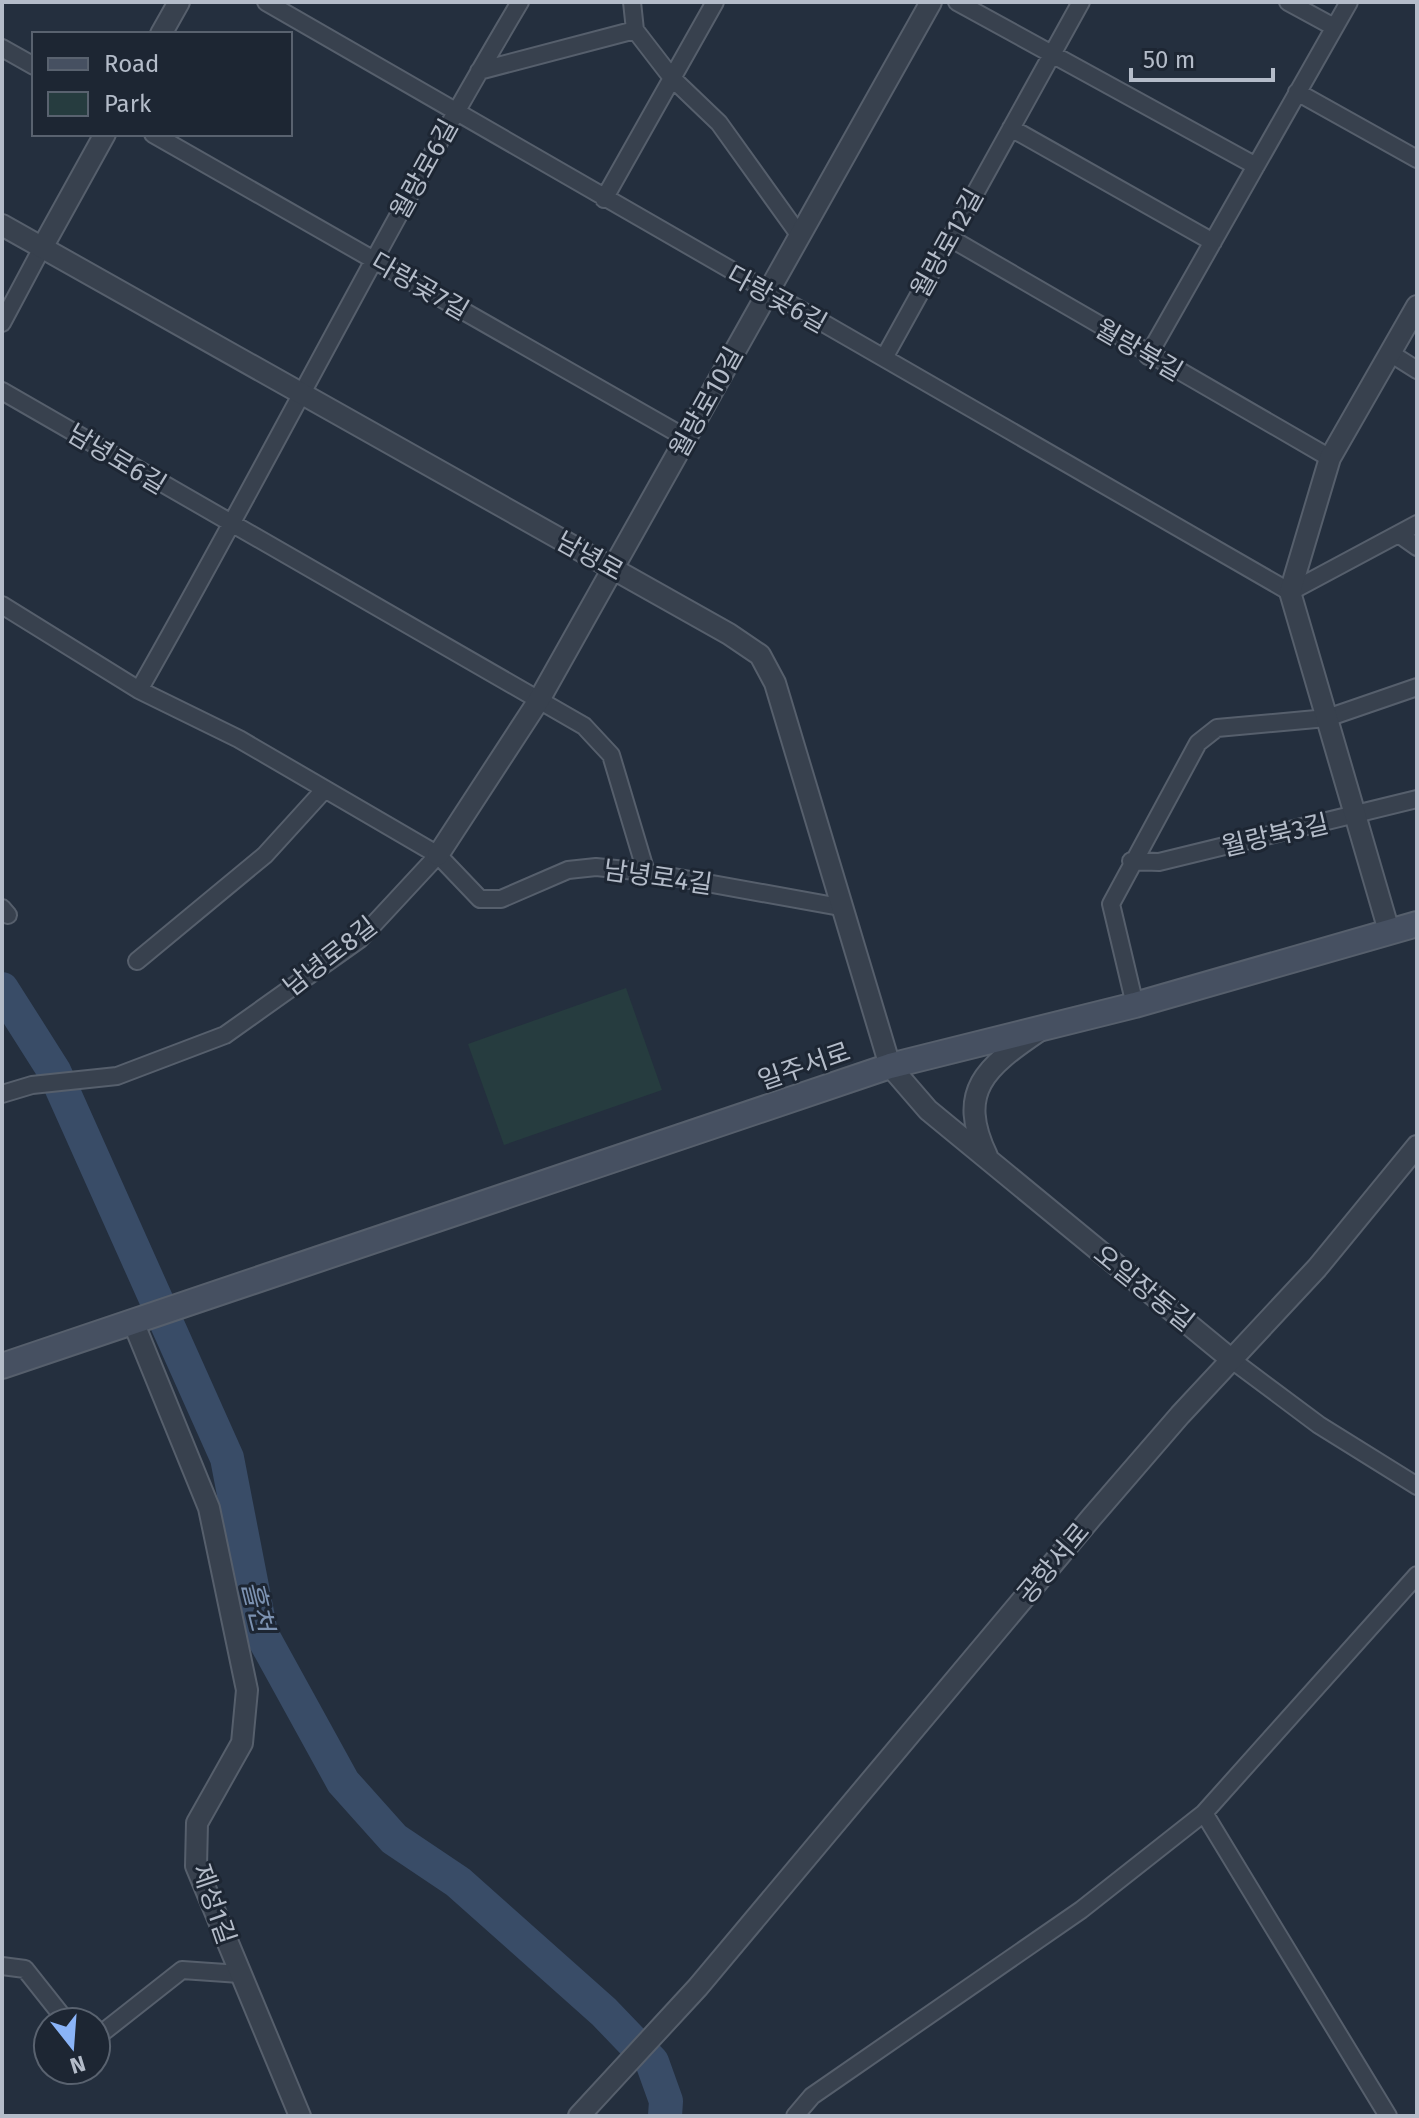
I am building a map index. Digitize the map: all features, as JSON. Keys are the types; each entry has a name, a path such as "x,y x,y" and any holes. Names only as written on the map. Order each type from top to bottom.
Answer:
{"main road":[{"name":"일주서로","path":"134,1324 890,1066 1135,1005 1417,924"},
{"path":"2,1366 134,1324"}],"street":[{"path":"162,32 179,2"},
{"name":"다랑곶6길","path":"266,2 767,294 1290,592"},
{"name":"월랑로6길","path":"300,394 455,112 520,2"},
{"path":"632,2 635,30 672,78 719,123 800,236"},
{"path":"604,199 715,2"},
{"name":"월랑로10길","path":"613,568 931,2"},
{"path":"957,2 1256,166"},
{"name":"월랑로12길","path":"884,358 1081,2"},
{"path":"1288,2 1334,27"},
{"path":"1148,356 1349,2"},
{"path":"479,71 635,30"},
{"path":"2,48 32,65"},
{"path":"1297,92 1417,159"},
{"path":"1011,128 1213,242"},
{"path":"2,323 104,136"},
{"name":"다랑곶7길","path":"157,136 686,438"},
{"name":"남녕로","path":"2,225 746,645 767,665 890,1066"},
{"name":"월랑북길","path":"950,238 1148,356 1330,458"},
{"path":"1389,931 1290,592 1330,458 1417,306"},
{"path":"1390,353 1417,370"},
{"name":"남녕로6길","path":"2,391 539,700"},
{"path":"139,690 232,526 300,394"},
{"path":"1290,592 1417,524"},
{"path":"1400,535 1417,547"},
{"name":"남녕로8길","path":"2,1094 32,1085 78,1083 117,1076 225,1035 360,939 438,855 539,700 613,568"},
{"name":"남녕로4길","path":"2,605 139,690 239,739 438,855 480,899 501,899 568,870 596,867 646,872 840,907"},
{"path":"1135,1005 1111,904 1131,861 1198,743 1217,728 1327,718 1417,687"},
{"path":"539,700 584,726 611,755 646,872"},
{"path":"137,961 265,855 325,789"},
{"name":"월랑북3길","path":"1131,861 1159,862 1417,799"},
{"path":"989,1160 976,1127 974,1097 977,1086 1000,1060 1046,1026"},
{"name":"오일장동길","path":"890,1066 928,1110 1232,1360 1319,1425 1417,1486"},
{"name":"공항서로","path":"579,2116 693,1992 1091,1518 1317,1268 1417,1146"},
{"name":"제성1길","path":"134,1324 209,1508 247,1690 242,1743 197,1823 196,1866 293,2108 300,2116"},
{"path":"795,2116 812,2096 1081,1910 1204,1813 1417,1575"},
{"path":"1204,1813 1388,2116"},
{"path":"2,1966 25,1969 54,2006"},
{"path":"112,2025 182,1970 240,1974"}],"green space":[{"path":"626,988 662,1090 504,1145 468,1044"}],"waterway":[{"name":"흘천","path":"2,989 54,1071 227,1458 261,1633 343,1782 394,1839 458,1882 604,2012 652,2062 666,2101 665,2116"}]}
